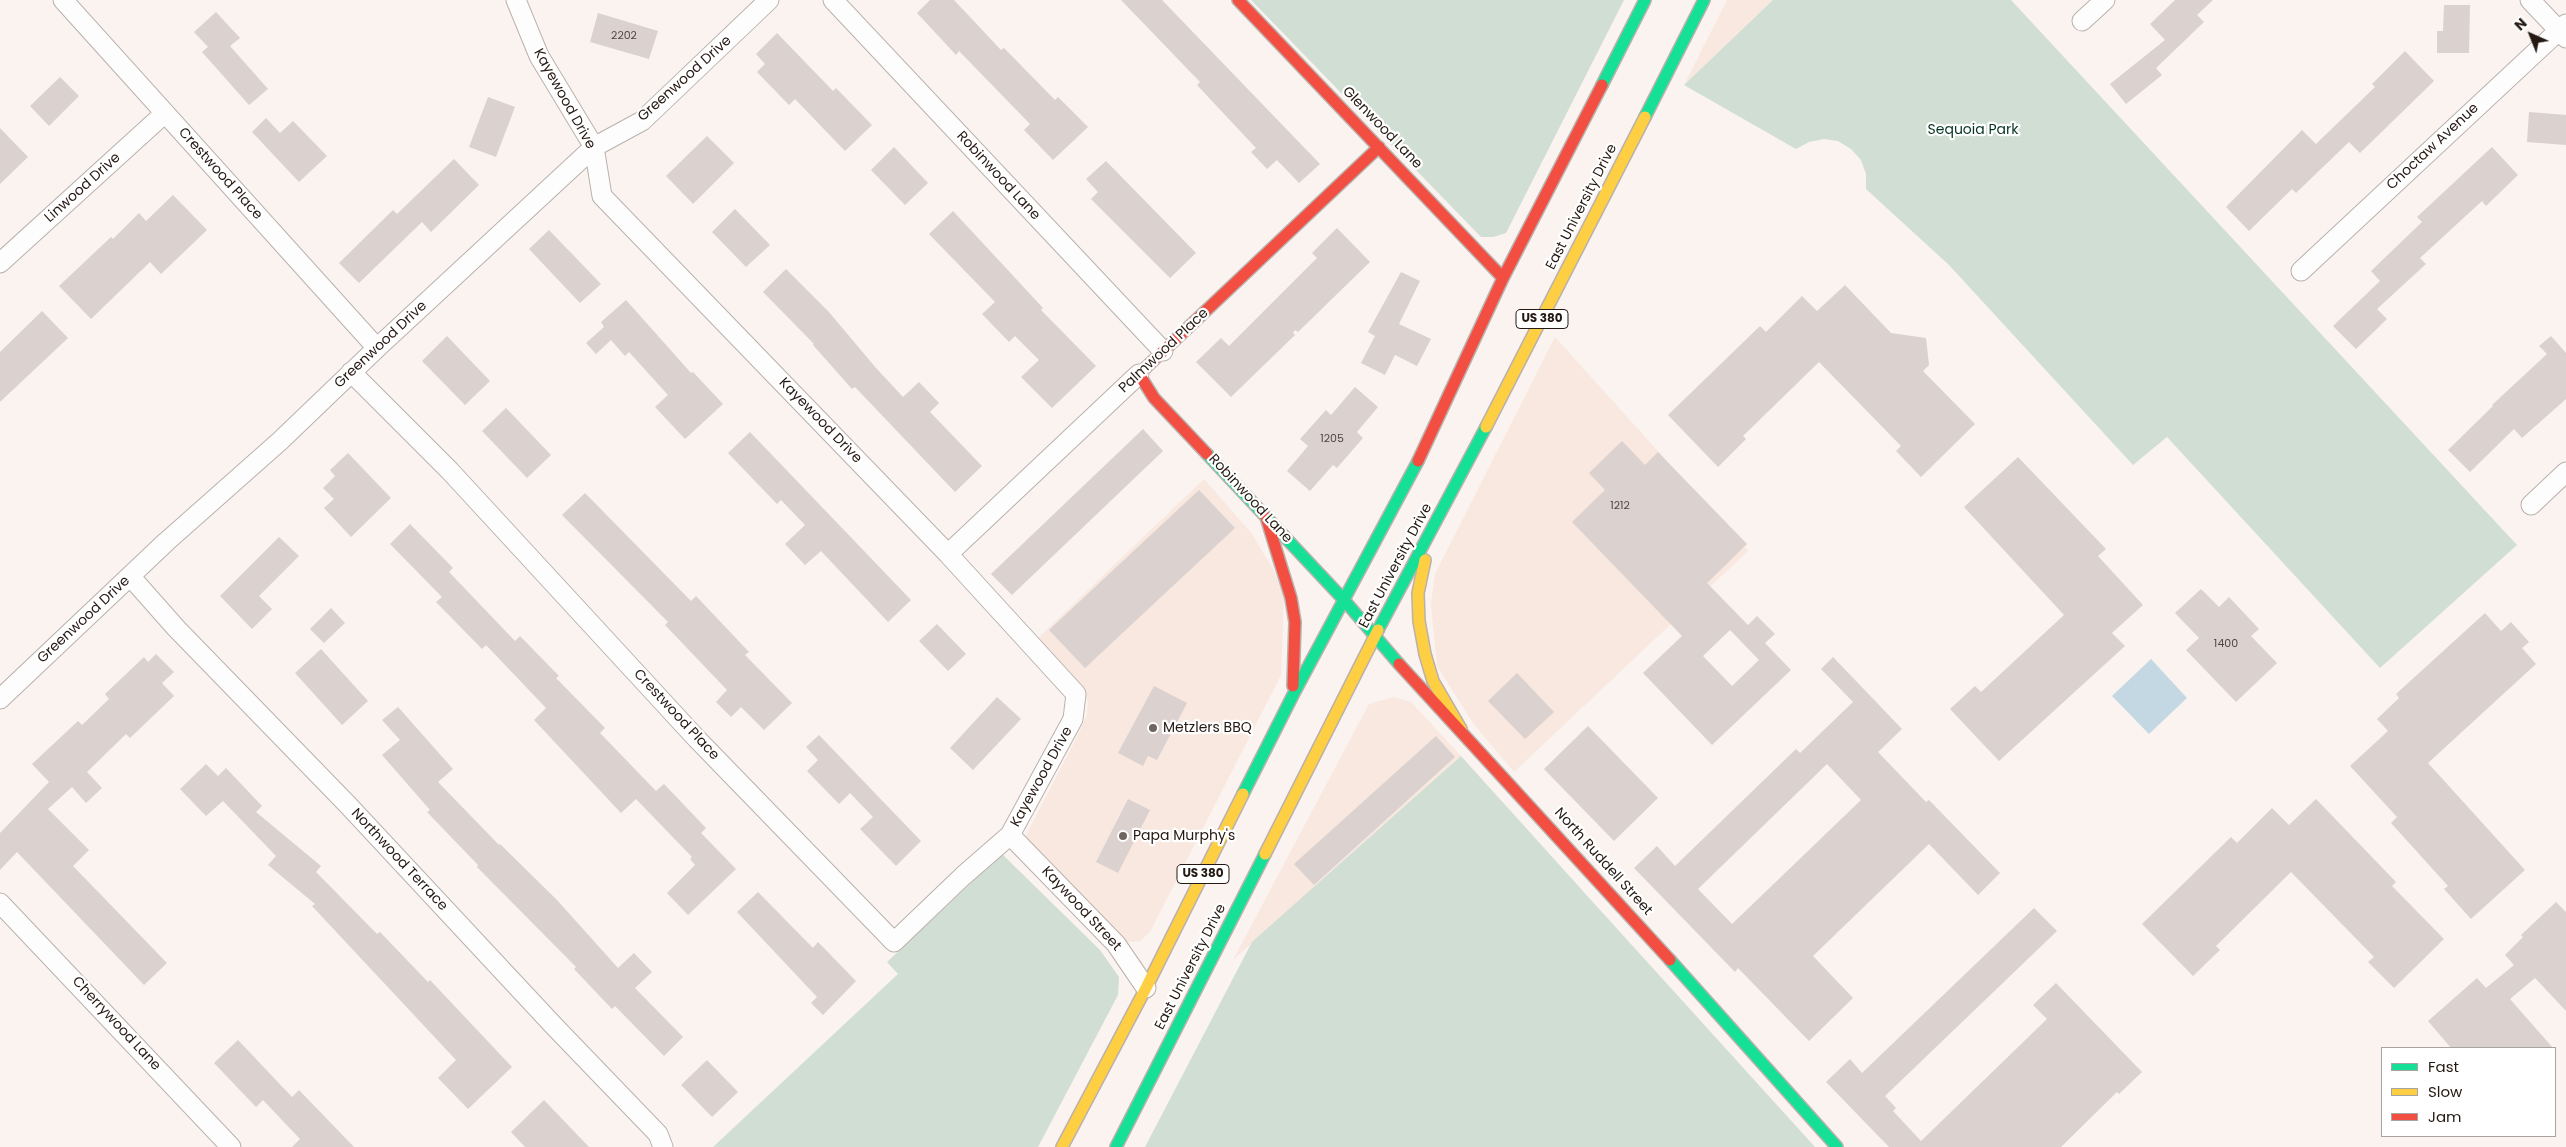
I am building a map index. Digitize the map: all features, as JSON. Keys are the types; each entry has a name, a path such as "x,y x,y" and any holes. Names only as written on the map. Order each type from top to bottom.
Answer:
{"main road":[{"name":"Glenwood Lane","path":"1238,0 1503,278"},
{"name":"East University Drive","path":"1062,1147 1146,988 1293,695 1422,453 1503,278 1645,0"},
{"name":"East University Drive","path":"1116,1147 1375,636 1439,518 1704,0"},
{"name":"Palmwood Place","path":"1139,374 1379,147"},
{"name":"Robinwood Lane","path":"1139,374 1154,398 1344,600"},
{"path":"1266,516 1291,598 1295,622 1293,695"},
{"path":"1439,518 1422,569 1418,593 1419,621 1433,681 1461,729"},
{"name":"North Ruddell Street","path":"1344,600 1837,1147"}],"street":[{"name":"Crestwood Place","path":"63,0 377,348"},
{"name":"Kayewood Drive","path":"516,0 539,56 594,147 602,196 948,554 1076,694 1073,719 1010,834"},
{"name":"Greenwood Drive","path":"0,699 130,576 280,441 351,372 594,147 642,120 769,0"},
{"name":"Robinwood Lane","path":"833,0 1163,351"},
{"path":"2082,21 2105,0"},
{"path":"2530,0 2564,31"},
{"name":"Choctaw Avenue","path":"2300,271 2564,31"},
{"name":"Linwood Drive","path":"0,263 165,113"},
{"name":"Crestwood Place","path":"351,372 450,471 697,739 894,942 1010,834"},
{"name":"Palmwood Place","path":"948,554 1139,374"},
{"path":"2531,505 2566,472"},
{"name":"Northwood Terrace","path":"130,576 176,628 348,805 554,1026 658,1134 663,1147"},
{"name":"Kaywood Street","path":"1010,834 1116,944 1146,988"},
{"name":"Cherrywood Lane","path":"0,903 231,1147"}],"shaded area":[{"path":"1727,0 1773,0 1684,85"},
{"path":"1555,337 1748,551 1514,772 1473,723 1437,666 1431,604 1435,574"},
{"path":"1204,479 1252,534 1274,571 1284,596 1281,675 1150,932 1140,941 1128,942 1117,937 1073,892 1055,866 1025,837 1078,735 1087,715 1088,703 1085,691 1079,682 1037,639"},
{"path":"1394,697 1411,702 1461,756 1233,960 1369,704"}],"green space":[{"path":"1251,0 1624,0 1506,233 1493,237 1481,237"},
{"name":"Sequoia Park","path":"1773,0 2011,0 2517,545 2380,668 2167,437 2133,465 1949,265 1866,189 1866,174 1861,160 1851,149 1838,141 1824,139 1809,142 1796,149 1684,85"},
{"path":"1461,756 1815,1147 1145,1147 1252,942"},
{"path":"1002,854 1100,950 1119,977 1118,995 1038,1147 713,1147 898,974 887,962"}],"water":[{"path":"2151,659 2187,698 2149,734 2112,696"}],"building":[{"path":"930,0 954,0 1001,50 1004,48 1055,100 1058,97 1088,127 1053,160 1024,130 1030,124 959,51 956,55 917,13"},
{"path":"1121,0 1162,0 1320,164 1299,183 1277,160 1267,169 1251,152 1256,148 1197,85 1200,82"},
{"path":"2175,0 2213,0 2197,15 2204,22 2156,68 2162,75 2126,104 2110,84 2165,40 2150,24"},
{"path":"2444,5 2470,5 2469,53 2437,53 2437,31 2443,31"},
{"path":"216,12 240,38 230,46 268,89 249,105 202,52 208,47 194,32"},
{"path":"598,13 658,31 649,59 590,42"},
{"path":"777,33 833,91 836,88 872,125 845,151 795,99 789,105 757,72 765,64 756,54"},
{"path":"2405,51 2434,81 2360,153 2349,142 2296,193 2292,189 2249,231 2226,207 2302,130 2316,144 2375,87 2372,84"},
{"path":"60,77 79,96 49,126 30,106"},
{"path":"488,97 515,107 496,157 469,147"},
{"path":"2529,112 2566,115 2566,145 2527,142"},
{"path":"266,118 280,133 293,121 327,156 299,182 252,132"},
{"path":"0,128 28,157 0,184"},
{"path":"707,136 734,163 693,204 666,176"},
{"path":"894,147 928,183 905,205 871,170"},
{"path":"2492,147 2518,175 2486,206 2482,201 2420,258 2426,264 2377,309 2387,319 2356,349 2333,326 2380,281 2371,271 2422,222 2417,217"},
{"path":"454,159 479,185 431,232 422,222 359,283 339,263 393,210 397,214"},
{"path":"1106,161 1196,253 1170,278 1091,199 1098,192 1086,179"},
{"path":"173,195 207,230 161,274 150,262 91,319 59,286 111,237 113,239 139,213 146,221"},
{"path":"735,209 770,245 746,267 712,232"},
{"path":"953,211 1043,308 1041,310 1096,366 1052,408 1021,377 1039,360 1015,336 1009,342 982,314 995,302 929,234"},
{"path":"1337,228 1370,262 1298,332 1295,330 1293,333 1295,335 1231,397 1196,362 1221,338 1229,346 1317,258 1312,253"},
{"path":"549,230 601,284 580,303 529,249"},
{"path":"786,269 828,311 903,397 919,382 939,403 930,412 982,466 955,492 855,387 852,389 814,344 763,292"},
{"path":"1401,272 1420,281 1399,324 1431,339 1417,366 1395,355 1385,375 1361,363 1375,336 1368,332"},
{"path":"1845,285 1891,333 1926,338 1929,365 1923,371 1975,424 1921,477 1896,451 1901,446 1819,362 1743,436 1746,439 1718,467 1668,415 1760,326 1766,332 1802,296 1817,311"},
{"path":"626,300 691,373 693,372 723,404 685,439 655,407 668,395 629,352 625,356 611,340 596,354 586,343 604,327 601,322"},
{"path":"42,311 68,338 0,402 0,352"},
{"path":"447,336 490,381 465,405 422,361"},
{"path":"2551,336 2566,353 2566,399 2522,438 2514,429 2470,472 2448,450 2492,405 2547,354 2539,346"},
{"path":"1355,387 1378,407 1357,432 1363,438 1337,468 1333,465 1310,491 1287,471 1308,446 1300,439 1326,410 1331,415"},
{"path":"506,408 551,455 527,478 482,431"},
{"path":"1143,429 1163,451 1012,595 991,574"},
{"path":"750,432 911,600 888,622 821,551 805,565 785,544 805,525 781,500 777,504 728,453"},
{"path":"1622,441 1645,465 1658,452 1747,544 1707,583 1748,625 1757,616 1775,634 1765,643 1791,670 1712,745 1643,673 1682,636 1572,522 1605,490 1589,473","holes":["1730,630 1759,660 1732,686 1703,656"]},
{"path":"348,453 391,498 351,537 324,508 334,499 323,488 335,476 330,470"},
{"path":"2018,457 2106,549 2098,556 2143,605 2112,633 2125,646 1999,761 1950,709 1975,686 1981,692 2064,615 1964,507"},
{"path":"1199,490 1235,528 1085,668 1049,630"},
{"path":"585,493 691,601 696,596 749,652 745,655 792,703 764,730 741,707 731,717 716,702 727,690 665,625 668,622 562,515"},
{"path":"410,524 453,568 449,572 515,641 520,636 559,676 556,678 605,728 600,733 656,791 664,784 706,828 701,833 736,869 688,915 667,893 695,865 690,859 692,857 636,799 621,813 534,720 546,708 486,645 482,649 436,602 442,597 390,544"},
{"path":"279,537 299,556 259,596 272,609 252,629 220,596"},
{"path":"2201,589 2219,607 2229,597 2259,629 2251,636 2277,663 2236,702 2186,650 2199,638 2175,613"},
{"path":"331,608 345,623 324,643 310,629"},
{"path":"2485,613 2501,631 2511,622 2529,642 2522,648 2536,664 2428,763 2525,870 2471,919 2444,889 2448,886 2391,823 2397,817 2350,766 2388,731 2377,719 2399,698 2396,694"},
{"path":"937,624 966,654 948,671 919,641"},
{"path":"321,649 368,701 342,725 295,673"},
{"path":"156,654 174,672 162,683 174,696 130,738 126,734 87,772 102,788 86,803 72,787 48,809 89,850 73,866 167,963 144,985 17,852 0,870 0,833 49,782 32,764 78,721 82,725 109,699 105,694 144,657 148,662"},
{"path":"1833,657 1902,729 1878,752 1926,802 1929,800 2000,873 1978,895 1929,844 1813,956 1853,998 1809,1041 1738,968 1735,972 1634,868 1657,846 1675,866 1796,749 1800,753 1853,702 1821,669","holes":["1827,764 1861,800 1732,924 1698,889"]},
{"path":"1517,673 1554,712 1525,739 1488,701"},
{"name":"Metzlers BBQ","path":"1154,686 1187,703 1157,760 1148,756 1143,766 1118,753"},
{"path":"997,697 1021,719 973,770 950,748"},
{"path":"398,707 453,769 438,782 499,845 557,900 618,968 634,953 652,972 635,988 683,1037 664,1056 615,1006 612,1009 574,969 576,967 477,867 478,865 427,812 430,810 382,755 400,740 382,720"},
{"path":"1588,726 1658,798 1614,841 1544,769"},
{"path":"819,735 921,841 896,866 860,829 873,817 850,793 839,804 807,771 818,760 806,747"},
{"path":"1436,736 1455,757 1314,885 1294,864"},
{"path":"206,764 218,776 226,768 262,806 256,812 321,866 316,872 377,934 380,932 428,982 430,980 512,1067 468,1109 438,1078 456,1060 312,906 315,904 268,865 276,856 223,801 206,816 180,789"},
{"name":"Papa Murphy's","path":"1128,799 1150,810 1118,873 1096,862"},
{"path":"2316,799 2396,882 2392,886 2444,939 2394,988 2368,962 2374,957 2291,872 2216,946 2220,950 2193,976 2142,924 2231,837 2237,843 2272,808 2289,825"},
{"path":"758,892 813,948 818,942 856,981 823,1015 811,1003 817,997 737,912"},
{"path":"2556,902 2566,912 2566,1011 2535,978 2510,999 2552,1047 2450,1047 2428,1021 2477,978 2486,988 2514,965 2505,955 2523,937 2521,935"},
{"path":"2034,908 2057,931 1885,1096 1896,1108 1893,1111 1921,1141 2047,1019 2033,1005 2056,983 2142,1072 2119,1094 2117,1092 2061,1147 1889,1147 1826,1082 1850,1059 1862,1073"},
{"path":"238,1040 292,1097 299,1090 354,1147 292,1147 300,1139 263,1100 256,1107 214,1063"},
{"path":"707,1060 738,1092 712,1117 681,1085"},
{"path":"544,1100 589,1147 525,1147 511,1132"}],"traffic: fast":[{"path":"1602,85 1645,0"},
{"path":"1645,117 1704,0"},
{"path":"1378,630 1486,427"},
{"path":"1207,454 1344,600 1399,664"},
{"path":"1243,794 1293,695 1418,461"},
{"path":"1116,1147 1265,854"},
{"path":"1670,960 1837,1147"}],"traffic: slow":[{"path":"1486,427 1645,117"},
{"path":"1425,560 1418,593 1419,621 1425,654 1433,681 1461,729"},
{"path":"1265,854 1378,630"},
{"path":"1062,1147 1146,988 1243,794"}],"traffic: jam":[{"path":"1238,0 1503,278"},
{"path":"1418,461 1503,278 1602,85"},
{"path":"1207,454 1154,398 1139,374 1379,147"},
{"path":"1266,517 1291,598 1295,622 1293,686"},
{"path":"1399,664 1670,960"}],"place":[{"name":"Metzlers BBQ","path":"1153,728"},
{"name":"Papa Murphy's","path":"1123,836"}]}
